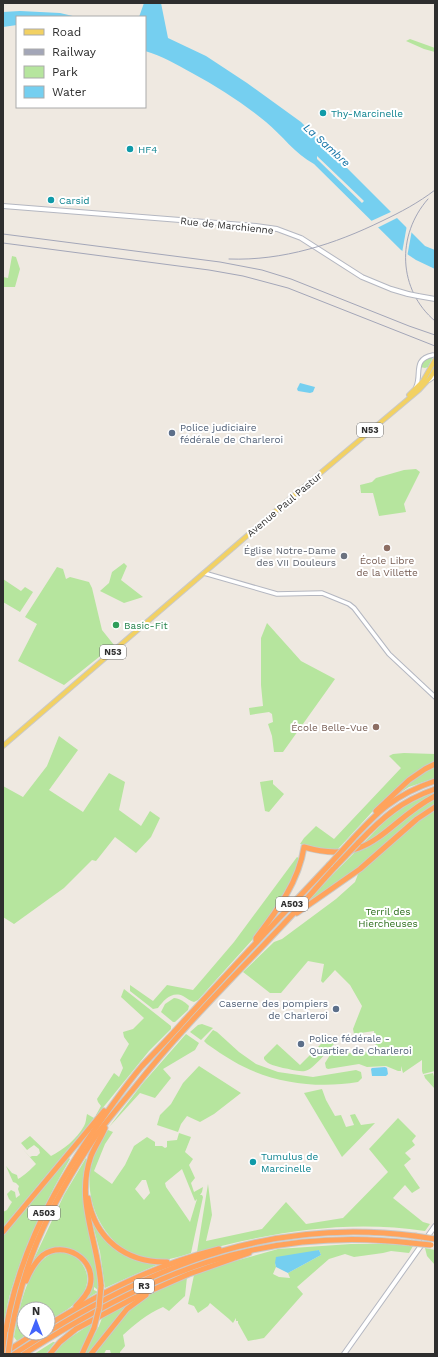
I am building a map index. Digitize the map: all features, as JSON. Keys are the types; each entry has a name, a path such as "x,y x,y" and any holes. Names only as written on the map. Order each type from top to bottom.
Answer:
{"highway":[{"path":"373,817 378,808 409,780 435,764"},
{"name":"A503","path":"8,1354 11,1332 22,1287 33,1253 51,1211 70,1177 108,1120 180,1034 184,1025 256,943 373,817 404,794 435,782"},
{"name":"A503","path":"3,1350 4,1337 15,1287 25,1258 44,1213 74,1160 114,1103 142,1067 174,1031 184,1025 234,975 377,824 392,811 426,792 435,789"},
{"path":"256,943 256,938 294,881 301,864 304,847 334,852 364,846 379,838 407,814 435,796"},
{"path":"292,915 360,869 417,819 435,807"},
{"path":"3,1232 108,1105 114,1103"},
{"path":"82,1354 94,1328 99,1308 101,1286 98,1258 85,1200 86,1182 92,1155 105,1130 108,1120"},
{"path":"86,1182 88,1200 95,1219 101,1230 111,1242 126,1254 141,1260 150,1262 172,1262"},
{"name":"R3","path":"56,1327 86,1309 157,1274 181,1264 243,1245 273,1239 322,1233 380,1233 435,1239"},
{"name":"R3","path":"24,1354 89,1314 159,1279 212,1260 250,1250 299,1242 347,1239 380,1240 433,1246"},
{"path":"56,1320 141,1274 172,1262 234,1245 243,1245"},
{"path":"50,1354 60,1342 76,1329 111,1309 158,1286 244,1254 267,1249 275,1245"},
{"path":"22,1287 33,1267 43,1256 57,1250 71,1251 80,1257 87,1265 91,1280 86,1295 73,1310"},
{"path":"91,1354 127,1309 158,1286"},
{"path":"3,1354 22,1341"},
{"name":"R3","path":"14,1354 34,1341"}],"main road":[{"name":"Rue de Marchienne","path":"3,206 256,226 277,229 301,238 362,277 391,289 435,299"},
{"name":"Avenue Paul Pastur","path":"401,404 426,377 434,360"},
{"name":"Avenue Paul Pastur","path":"3,746 428,381 435,370"},
{"path":"344,1354 435,1226"}],"street":[{"path":"414,390 418,381 418,369 420,363 428,356 434,360"},
{"name":"Avenue Paul Pastur","path":"428,381 435,376"},
{"path":"204,573 277,594 319,592 349,604 354,608 389,654 435,697"}],"green space":[{"path":"410,39 435,48 435,52 406,41"},
{"path":"12,256 16,257 20,269 15,287 3,287 3,277 8,278"},
{"path":"433,357 428,367 420,367 423,362"},
{"path":"416,469 420,472 404,504 406,512 379,516 373,493 361,493 360,485 372,482 376,478 404,470"},
{"path":"124,563 127,566 121,580 143,597 124,603 100,591 109,583 112,572"},
{"path":"57,567 63,569 66,579 70,577 89,582 92,588 102,630 114,645 64,685 18,661 37,624 25,617"},
{"path":"3,579 21,591 25,587 33,592 20,612 3,602"},
{"path":"267,623 301,661 335,679 283,752 274,752 272,736 268,724 273,722 272,714 269,712 250,715 249,708 263,706 261,685 261,638"},
{"path":"59,736 78,750 49,790 83,812 109,773 125,782 119,810 141,826 150,811 160,818 151,837 136,853 115,837 96,861 92,860 64,888 14,924 3,917 3,786 23,797 47,766"},
{"path":"404,753 435,754 435,762 407,779 371,813 337,850 300,844 316,826 334,839 401,768 389,756"},
{"path":"435,767 435,778 409,787 395,796 414,779"},
{"path":"273,780 273,784 284,794 269,812 265,811 260,782"},
{"path":"435,792 435,795 381,834 362,845 379,827 403,807"},
{"path":"435,798 435,804 405,827 368,861 302,906 355,852 367,848"},
{"name":"Terril des Hiercheuses","path":"435,807 435,1071 423,1074 422,1060 403,1073 401,1066 401,1071 386,1066 367,1067 359,1064 328,1069 326,1068 325,1063 330,1055 384,1050 393,1047 376,1048 374,1031 354,1034 353,1029 362,1006 350,985 335,970 323,983 321,981 324,964 308,961 281,993 270,993 243,972 274,942 282,939 336,899 355,882 360,869"},
{"path":"297,857 300,859 297,873 253,939 198,1000 194,1002 183,996 172,995 158,1008 153,1009 130,991 130,985 153,1001 167,985 193,990 234,942"},
{"path":"124,989 171,1026 171,1029 149,1051 96,1115 101,1106 97,1099 114,1073 119,1077 123,1068 120,1060 129,1044 124,1037 123,1032 133,1029 144,1018 121,997"},
{"path":"174,998 182,1000 189,1006 188,1010 175,1022 173,1022 161,1012 165,1004"},
{"path":"202,1024 213,1028 201,1040 190,1032 198,1025"},
{"path":"213,1030 256,1064 278,1072 313,1077 356,1070 361,1072 362,1078 358,1082 326,1085 294,1082 262,1075 247,1069 207,1044 204,1041"},
{"path":"186,1034 199,1043 195,1050 163,1069 171,1078 155,1098 140,1093 109,1127 143,1083"},
{"path":"327,1038 334,1044 316,1064 305,1071 297,1071 275,1066 268,1063 264,1059 264,1057 277,1044 300,1065"},
{"path":"199,1066 241,1093 214,1114 200,1122 187,1116 181,1124 178,1132 157,1125 160,1115 171,1104 183,1083"},
{"path":"433,1073 435,1080 434,1088 424,1075"},
{"path":"322,1089 335,1116 341,1115 346,1127 354,1125 350,1115 355,1114 361,1125 375,1123 342,1157 304,1093"},
{"path":"87,1114 94,1118 3,1227 3,1212 7,1210 12,1202 7,1194 11,1190 15,1192 16,1198 20,1195 18,1189 19,1186 13,1182 6,1166 12,1173 17,1175 18,1179 36,1164 21,1147 30,1157 37,1156 40,1153 39,1149 34,1145 27,1150 21,1143 30,1136 51,1156 74,1140 85,1125"},
{"path":"398,1118 416,1136 412,1141 415,1145 405,1153 411,1159 404,1165 420,1188 412,1193 405,1185 393,1198 423,1222 430,1224 425,1231 367,1226 339,1227 282,1233 197,1252 208,1184 212,1215 206,1241 262,1229 286,1202 306,1224 343,1218 388,1172 369,1149"},
{"path":"108,1130 113,1132 105,1144 94,1171 112,1184 125,1165 134,1146 147,1137 155,1142 155,1146 162,1146 165,1148 167,1147 167,1141 177,1140 179,1133 191,1137 185,1152 193,1159 189,1165 195,1178 191,1183 194,1192 203,1187 200,1195 203,1197 191,1253 162,1260 145,1259 131,1253 118,1244 98,1219 90,1188 90,1172 97,1150","holes":["182,1169 195,1201 197,1199 190,1222 166,1187 165,1183","142,1180 146,1180 150,1193 144,1200 135,1189"]},
{"path":"68,1157 70,1159 52,1191 29,1240 10,1296 3,1327 3,1235"},
{"path":"86,1158 87,1160 83,1180 83,1201 98,1270 98,1290 94,1287 94,1290 98,1292 86,1299 92,1286 86,1260 57,1248 32,1263 64,1195"},
{"path":"90,1214 117,1250 134,1259 159,1264 105,1288 100,1252"},
{"path":"351,1244 389,1244 413,1246 409,1253 391,1251 354,1257 345,1254 329,1259 297,1287 303,1294 264,1338 248,1341 238,1321 236,1321 236,1318 233,1323 210,1303 198,1313 194,1306 188,1304 194,1275 217,1266 278,1249","holes":["319,1250 321,1255 288,1273 290,1278 279,1277 273,1274 276,1267 275,1263"]},
{"path":"425,1248 435,1250 435,1265 427,1256"},
{"path":"57,1252 73,1255 79,1260 86,1272 86,1287 82,1295 75,1303 56,1316 56,1301 22,1301 26,1287 32,1275 38,1265 47,1257"},
{"path":"187,1277 185,1296 169,1311 163,1307 157,1310 123,1335 125,1346 120,1354 111,1354 110,1350 106,1350 104,1354 95,1354 131,1308 147,1295"},
{"path":"127,1304 89,1354 84,1354 102,1318"},
{"path":"92,1323 79,1354 53,1354 65,1341"},
{"path":"16,1328 16,1340 14,1337"},
{"path":"55,1342 46,1354 34,1354"}],"water":[{"path":"144,3 161,3 168,38 206,56 247,83 301,122 425,246 435,250 435,269 416,260 401,250 314,164 295,150 272,127 248,108 221,90 186,70 146,51 146,16 139,16","holes":["317,156 364,201 362,203 317,159"]},
{"path":"20,11 60,13 73,16 16,16 16,25 3,27 3,12"},
{"path":"300,383 315,387 313,392 298,391 297,389"},
{"path":"372,1068 387,1068 388,1074 386,1076 372,1076"},
{"path":"319,1250 321,1255 288,1273 276,1267 276,1257"}],"pier":[{"path":"393,211 399,217 375,229 369,222"},
{"path":"407,225 412,230 407,257 402,253"}],"railway":[{"path":"229,259 249,259 289,254 327,244 389,218 403,211 435,190"},
{"path":"428,199 418,213 410,229 406,245 406,262 408,278 414,294 423,308 435,321"},
{"path":"3,234 220,262 262,270 291,279 435,335"},
{"path":"3,243 209,270 243,276 288,288 435,346"}],"place":[{"name":"Thy-Marcinelle","path":"323,113"},
{"name":"HF4","path":"130,149"},
{"name":"Carsid","path":"51,200"},
{"name":"Police judiciaire fédérale de Charleroi","path":"172,433"},
{"name":"École Libre de la Villette","path":"387,548"},
{"name":"Église Notre-Dame des VII Douleurs","path":"344,556"},
{"name":"Basic-Fit","path":"116,625"},
{"name":"École Belle-Vue","path":"376,727"},
{"name":"Caserne des pompiers de Charleroi","path":"336,1009"},
{"name":"Police fédérale - Quartier de Charleroi","path":"301,1044"},
{"name":"Tumulus de Marcinelle","path":"253,1162"}],"water label":[{"name":"La Sambre","path":"327,145"}]}
